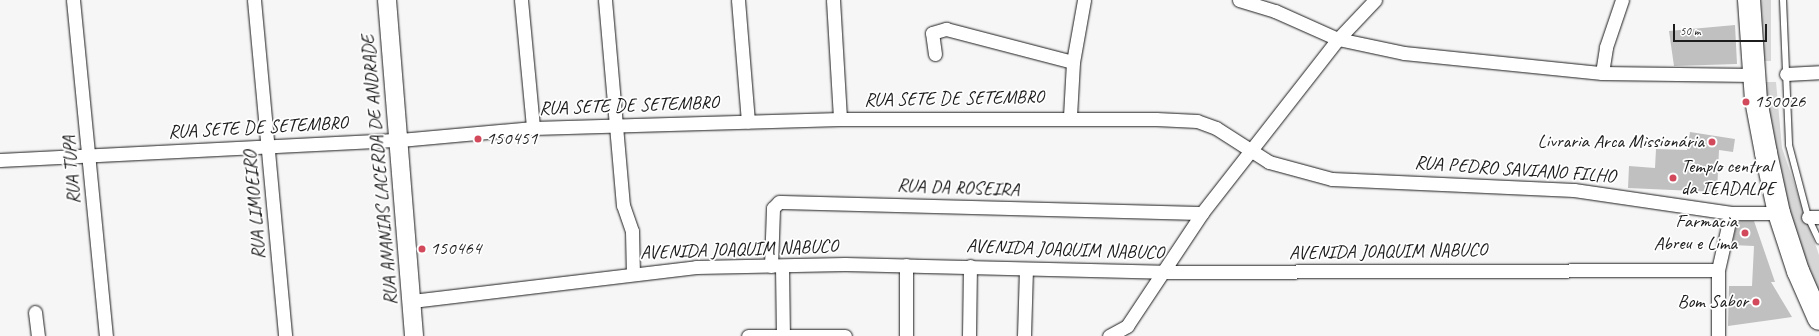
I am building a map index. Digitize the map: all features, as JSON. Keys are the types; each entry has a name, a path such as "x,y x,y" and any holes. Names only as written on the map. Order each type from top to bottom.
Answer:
{"highway":[{"path":"1749,0 1753,75 1779,212 1801,280 1819,318"}],"street":[{"name":"RUA TUPA","path":"73,0 90,155 106,336"},
{"name":"RUA LIMOEIRO","path":"254,0 270,147 285,336"},
{"name":"RUA ANANIAS LACERDA DE ANDRADE","path":"387,0 400,140 402,206 412,300 414,336"},
{"path":"520,0 533,128"},
{"path":"605,0 618,126 623,205 632,231 633,274"},
{"path":"738,0 748,122"},
{"path":"833,0 840,119"},
{"path":"1070,116 1073,62 1084,0"},
{"path":"1239,0 1275,11 1338,39 1404,53 1602,73 1753,75"},
{"path":"1109,336 1127,326 1202,213 1253,150 1338,39 1375,0"},
{"path":"1602,73 1606,47 1622,0"},
{"path":"935,54 932,33 946,29 1073,62"},
{"path":"1786,74 1819,72"},
{"name":"RUA SETE DE SETEMBRO","path":"0,160 400,140 533,128 840,119 1070,116 1197,121 1253,150"},
{"name":"RUA PEDRO SAVIANO FILHO","path":"1253,150 1269,162 1332,179 1574,190 1731,213 1779,212"},
{"name":"RUA DA ROSEIRA","path":"783,334 773,208 779,202 1202,213"},
{"path":"1718,336 1718,270 1731,213"},
{"path":"906,264 906,336"},
{"name":"AVENIDA JOAQUIM NABUCO","path":"412,300 696,267 906,264 1026,269 1162,272 1718,270"},
{"path":"969,336 970,266"},
{"path":"1024,336 1026,269"},
{"path":"35,312 38,336"},
{"path":"748,336 783,334 845,336"}],"lane":[{"path":"1783,0 1789,145 1813,217 1819,241"}],"shaded area":[{"path":"1761,0 1771,0 1771,61 1761,61"},
{"path":"1765,82 1776,82 1782,148 1819,255 1819,298 1804,269 1773,158"}],"building":[{"path":"1735,25 1737,64 1674,66 1669,31"},
{"name":"Templo central da IEADALPE","path":"1690,132 1735,139 1733,152 1719,150 1717,192 1628,188 1629,166 1655,168 1656,149 1687,150"},
{"name":"Bom Sabor","path":"1737,221 1754,221 1775,282 1771,282 1792,317 1728,326 1729,286 1752,286 1754,246 1732,245"}],"place":[{"name":"150026","path":"1746,102"},
{"name":"150451","path":"478,139"},
{"name":"Livraria Arca Missionária","path":"1712,142"},
{"name":"Templo central da IEADALPE","path":"1673,178"},
{"name":"Farmacia Abreu e Lima","path":"1745,233"},
{"name":"150464","path":"422,249"},
{"name":"Bom Sabor","path":"1756,302"}]}
